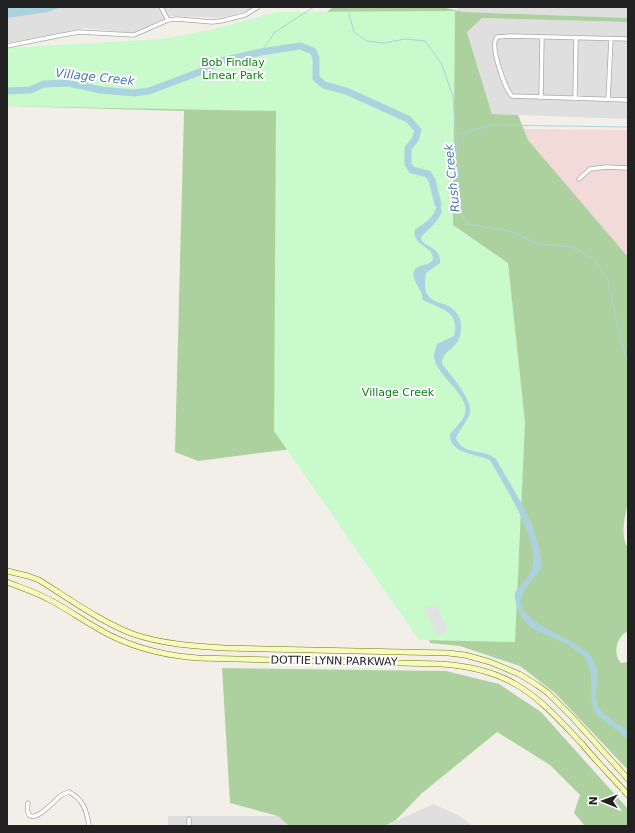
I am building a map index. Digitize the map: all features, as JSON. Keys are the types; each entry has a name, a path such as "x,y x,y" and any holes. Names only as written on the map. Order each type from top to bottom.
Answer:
{"main road":[{"name":"DOTTIE LYNN PARKWAY","path":"7,571 39,580 107,621 133,634 177,645 448,653 465,655 490,662 519,674 548,693 573,718 628,779"},
{"name":"DOTTIE LYNN PARKWAY","path":"7,582 51,600 87,623 119,640 165,654 211,658 448,664 478,669 499,676 532,694 548,708 628,795"},
{"path":"211,647 211,658"},
{"path":"448,653 448,664"}],"street":[{"path":"161,7 168,20"},
{"path":"7,46 79,32 134,35 168,20 221,21 245,15 258,7"},
{"path":"628,39 497,37 494,41 496,55 509,93 515,97 628,100"},
{"path":"540,98 542,37"},
{"path":"575,99 576,38"},
{"path":"608,100 611,39"},
{"path":"579,179 590,170 606,167 628,168"},
{"path":"28,802 28,818 34,820 49,809 60,796 69,792 82,801 89,826"},
{"path":"189,819 189,826"}],"shaded area":[{"path":"7,7 253,7 247,11 220,18 170,16 133,33 85,28 7,42"},
{"path":"457,7 628,7 628,18 464,12 458,11"},
{"path":"482,18 628,22 628,119 492,114 467,31"},
{"path":"523,129 628,130 628,257 528,140"},
{"path":"435,604 448,630 438,635 424,609"},
{"path":"433,804 458,815 473,826 385,826"},
{"path":"168,816 278,816 289,826 168,826"}],"green space":[{"name":"Bob Findlay Linear Park","path":"333,7 441,7 464,12 628,18 628,22 482,18 467,32 492,114 518,115 528,140 628,257 628,500 624,537 628,548 628,631 621,637 616,650 618,659 621,663 628,662 628,770 555,693 520,666 460,646 430,643 411,582 300,448 198,461 175,452 184,111 7,106 293,39"},
{"name":"Village Creek","path":"455,11 453,225 508,263 525,422 515,642 419,640 274,431 276,111 7,106 7,48 162,39 210,30 277,12"},
{"path":"222,668 446,671 499,684 541,712 628,809 628,826 585,826 574,813 580,795 550,765 497,732 421,794 396,820 385,826 289,826 278,816 230,803"}],"water":[{"path":"7,7 61,7 48,12 7,18"},
{"path":"437,196 442,212 435,223 421,238 425,244 438,253 440,257 440,263 426,273 425,285 427,294 430,298 454,310 459,317 461,324 461,331 458,341 442,360 442,364 465,394 470,408 469,416 456,438 459,444 469,450 486,454 496,459 526,511 532,525 540,554 541,569 527,586 522,596 521,605 525,612 540,625 581,647 594,660 597,675 596,702 601,711 628,731 628,739 596,714 593,707 590,669 583,656 572,647 534,629 526,623 520,614 516,603 515,593 530,574 533,559 527,530 520,514 490,460 464,452 454,446 451,441 450,434 464,417 465,407 463,400 440,371 434,356 437,344 454,336 454,321 448,312 423,300 413,275 415,269 433,260 430,251 417,240 415,230 432,216 436,208"}],"waterway":[{"name":"Rush Creek","path":"261,52 275,32 314,7"},
{"name":"Rush Creek","path":"352,7 349,14 354,32 367,41 384,43 405,39 425,41 441,63 453,96 461,212 467,224 510,231 538,244 573,247 594,259 608,280 619,333 628,363"},
{"name":"Village Creek","path":"7,91 30,90 44,84 68,83 101,90 134,93 149,91 205,70 221,61 261,52 300,46 313,51 316,58 316,78 324,85 346,91 408,119 418,130 415,140 408,148 408,164 412,170 428,174 432,180 438,204"},
{"path":"456,135 492,125 628,127"}]}
